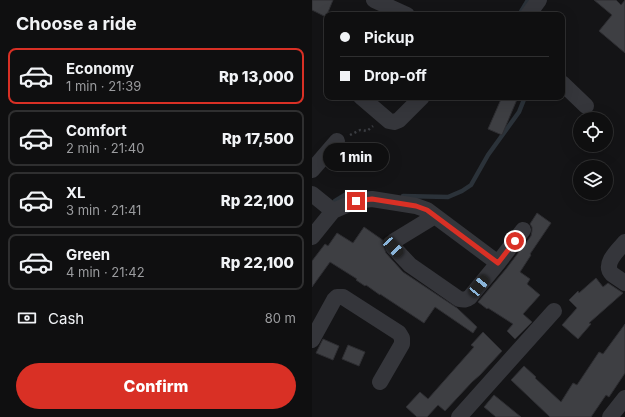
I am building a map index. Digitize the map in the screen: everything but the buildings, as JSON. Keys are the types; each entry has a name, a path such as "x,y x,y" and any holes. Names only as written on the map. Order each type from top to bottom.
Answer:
{"street":[{"path":"530,12 539,0"},
{"path":"380,1 401,12"},
{"path":"565,86 586,106"},
{"path":"364,100 389,121 394,122 399,120 419,100"},
{"path":"312,170 337,140"},
{"path":"312,194 333,211"},
{"path":"312,237 333,211 356,201 372,199 416,206 427,210 498,263"},
{"path":"435,216 393,243 393,247 410,265 459,299 464,300 470,297 523,230"},
{"path":"625,242 612,258 609,266 611,273 625,283"},
{"path":"312,340 334,300 337,297 343,296 399,333 402,338 402,344 380,382"},
{"path":"459,417 554,311"},
{"path":"610,417 625,398"}],"path":[{"path":"337,140 343,135 346,136 360,130 368,131 383,116"}],"waterway":[{"path":"521,12 528,0"},
{"path":"403,196 448,197 471,185 488,155 519,112 524,100"},
{"path":"335,201 348,193 358,194"}],"route":[{"path":"356,201 372,199 416,206 427,210 498,263 515,241"}]}
